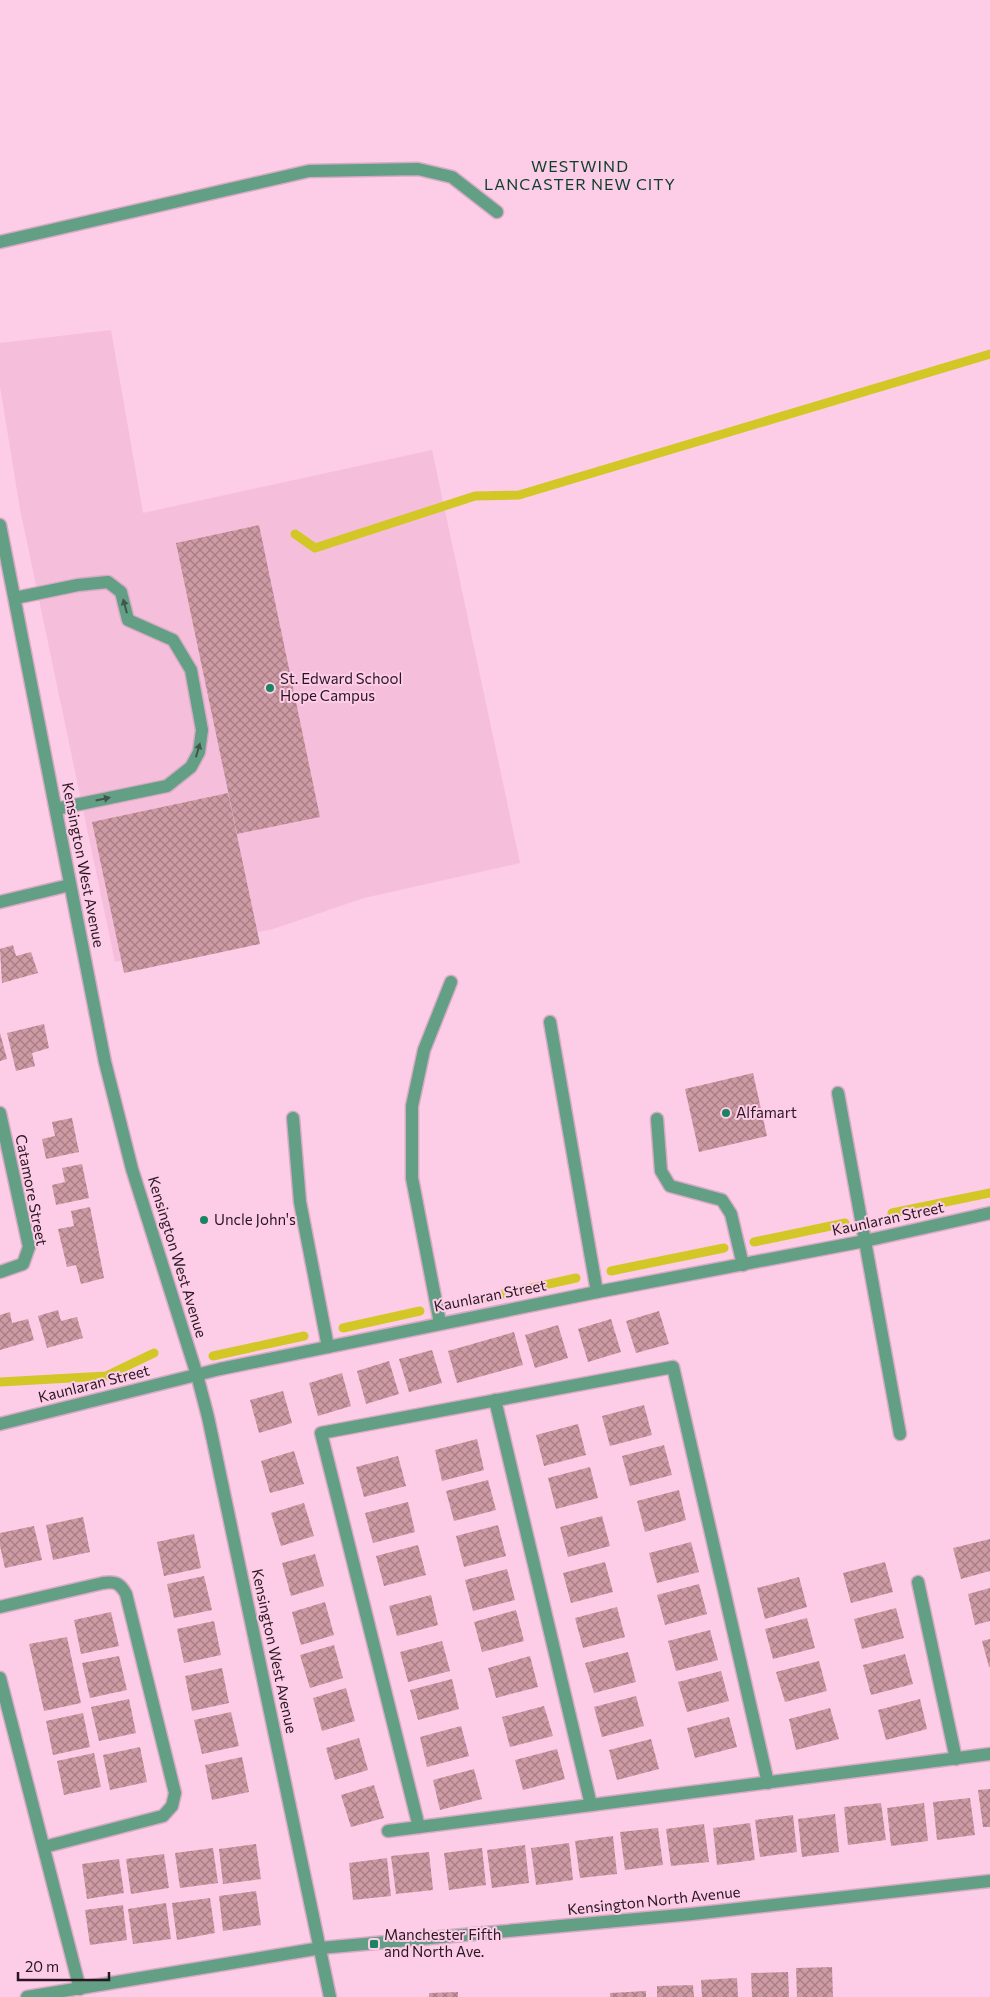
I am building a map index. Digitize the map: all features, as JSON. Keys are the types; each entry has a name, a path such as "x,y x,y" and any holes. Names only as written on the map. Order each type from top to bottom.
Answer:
{"street":[{"path":"0,242 309,172 418,169 452,177 497,212"},
{"name":"Kensington West Avenue","path":"0,525 105,1062 132,1169 197,1375 330,1997"},
{"path":"15,598 78,585 108,582 121,592 128,620 173,640 191,670 202,730 199,752 191,767 168,786 56,809"},
{"path":"0,902 70,885"},
{"path":"440,1323 412,1178 412,1106 424,1050 451,982"},
{"path":"550,1022 597,1292"},
{"path":"838,1092 900,1434"},
{"name":"Catamore Street","path":"0,1113 28,1247 23,1264 0,1272"},
{"path":"293,1118 300,1202 328,1347"},
{"path":"657,1119 662,1171 670,1186 722,1200 731,1214 743,1266"},
{"name":"Kaunlaran Street","path":"0,1424 197,1375 440,1323 743,1266 990,1213"},
{"path":"419,1827 321,1433 674,1367 768,1783"},
{"path":"495,1400 591,1805"},
{"path":"0,1607 103,1583 113,1582 122,1585 126,1594 174,1793 172,1806 163,1816 44,1847"},
{"path":"918,1582 956,1759"},
{"path":"0,1678 80,1989"},
{"path":"388,1831 990,1754"},
{"name":"Kensington North Avenue","path":"28,1997 321,1948 692,1914 990,1881"}],"shaded area":[{"name":"St. Edward School Hope Campus","path":"111,330 143,513 432,450 520,863 364,898 273,929 115,962 20,509 0,386 0,343"}],"building":[{"path":"259,525 320,817 237,834 176,543"},
{"path":"228,793 260,944 124,973 92,822"},
{"path":"13,945 16,956 31,952 38,973 2,983 0,949"},
{"path":"44,1024 49,1048 32,1053 35,1066 16,1071 7,1033"},
{"path":"0,1033 7,1059 0,1061"},
{"name":"Alfamart","path":"753,1073 767,1136 699,1152 685,1089"},
{"path":"72,1118 79,1152 46,1159 42,1139 55,1136 52,1122"},
{"path":"82,1164 89,1198 56,1205 52,1185 65,1182 62,1168"},
{"path":"90,1207 104,1278 81,1284 76,1265 67,1267 58,1229 74,1226 71,1211"},
{"path":"58,1310 61,1321 77,1317 83,1338 47,1348 38,1316"},
{"path":"659,1311 669,1344 636,1353 626,1321"},
{"path":"10,1312 12,1323 28,1319 34,1340 0,1350 0,1315"},
{"path":"611,1319 621,1352 588,1362 578,1329"},
{"path":"558,1325 568,1358 535,1368 525,1335"},
{"path":"514,1332 523,1365 457,1383 448,1351"},
{"path":"432,1350 442,1383 409,1392 399,1359"},
{"path":"389,1361 399,1394 366,1404 357,1371"},
{"path":"342,1373 351,1406 318,1416 309,1383"},
{"path":"283,1391 292,1423 259,1433 250,1400"},
{"path":"644,1405 652,1435 610,1446 602,1416"},
{"path":"578,1424 586,1455 544,1466 536,1435"},
{"path":"477,1439 484,1470 442,1481 435,1450"},
{"path":"664,1445 672,1475 630,1486 622,1456"},
{"path":"294,1451 304,1484 270,1493 261,1461"},
{"path":"398,1456 406,1486 364,1497 356,1467"},
{"path":"590,1467 598,1498 556,1509 548,1478"},
{"path":"488,1480 496,1510 454,1521 446,1491"},
{"path":"679,1490 686,1520 645,1532 637,1501"},
{"path":"408,1502 415,1532 373,1543 365,1513"},
{"path":"304,1503 314,1536 281,1546 271,1513"},
{"path":"602,1516 610,1546 568,1557 560,1527"},
{"path":"83,1517 90,1552 53,1560 46,1525"},
{"path":"498,1525 506,1556 464,1567 456,1536"},
{"path":"34,1526 42,1560 5,1568 0,1546 0,1533"},
{"path":"194,1534 201,1568 164,1576 157,1542"},
{"path":"990,1539 990,1571 961,1579 953,1548"},
{"path":"691,1542 699,1572 657,1583 649,1553"},
{"path":"418,1545 426,1575 384,1586 376,1556"},
{"path":"315,1554 324,1586 291,1596 282,1563"},
{"path":"605,1562 613,1592 571,1603 563,1573"},
{"path":"885,1562 893,1592 851,1603 843,1573"},
{"path":"507,1569 515,1600 473,1611 465,1580"},
{"path":"204,1576 212,1610 174,1618 167,1584"},
{"path":"799,1577 807,1607 765,1619 757,1588"},
{"path":"699,1584 707,1614 665,1625 657,1595"},
{"path":"990,1588 990,1621 975,1625 968,1594"},
{"path":"431,1595 438,1625 397,1636 389,1606"},
{"path":"325,1602 334,1635 301,1645 292,1612"},
{"path":"617,1607 625,1637 583,1648 575,1618"},
{"path":"896,1608 904,1638 862,1649 854,1619"},
{"path":"516,1610 524,1641 482,1652 474,1622"},
{"path":"111,1612 119,1646 81,1654 74,1620"},
{"path":"807,1618 815,1648 773,1659 765,1629"},
{"path":"214,1621 221,1655 184,1663 177,1629"},
{"path":"710,1630 718,1660 676,1671 668,1641"},
{"path":"67,1637 81,1703 44,1711 29,1644"},
{"path":"990,1639 990,1667 989,1667 982,1641"},
{"path":"442,1641 450,1671 408,1682 400,1652"},
{"path":"334,1645 343,1678 310,1688 300,1655"},
{"path":"628,1652 636,1682 594,1693 585,1663"},
{"path":"905,1654 913,1684 871,1695 863,1665"},
{"path":"119,1656 127,1690 90,1698 82,1663"},
{"path":"530,1656 538,1687 496,1698 488,1668"},
{"path":"819,1661 827,1691 785,1702 776,1672"},
{"path":"222,1668 229,1703 192,1711 185,1676"},
{"path":"721,1671 729,1701 687,1712 678,1682"},
{"path":"452,1679 459,1709 418,1720 410,1690"},
{"path":"346,1688 355,1721 322,1731 313,1698"},
{"path":"636,1696 644,1726 602,1737 594,1707"},
{"path":"129,1699 136,1733 99,1741 91,1707"},
{"path":"920,1699 927,1729 886,1740 878,1710"},
{"path":"544,1706 553,1736 510,1747 502,1717"},
{"path":"830,1708 839,1739 796,1750 789,1719"},
{"path":"231,1712 239,1746 202,1754 194,1720"},
{"path":"83,1713 90,1747 53,1755 46,1721"},
{"path":"729,1717 737,1747 695,1758 687,1728"},
{"path":"461,1726 469,1756 427,1767 420,1737"},
{"path":"359,1738 368,1770 335,1780 326,1748"},
{"path":"651,1739 659,1769 617,1780 609,1750"},
{"path":"140,1747 147,1782 110,1790 103,1755"},
{"path":"557,1749 565,1779 523,1790 515,1760"},
{"path":"94,1753 101,1787 64,1795 57,1761"},
{"path":"242,1757 249,1792 212,1800 205,1765"},
{"path":"474,1769 482,1799 440,1810 433,1780"},
{"path":"374,1785 384,1818 351,1827 341,1795"},
{"path":"990,1789 990,1827 983,1827 978,1790"},
{"path":"970,1798 975,1835 937,1840 933,1802"},
{"path":"881,1803 886,1840 848,1845 844,1807"},
{"path":"924,1803 928,1841 891,1846 887,1808"},
{"path":"835,1814 839,1852 802,1857 798,1819"},
{"path":"793,1815 797,1852 760,1857 755,1820"},
{"path":"750,1823 755,1860 717,1865 713,1828"},
{"path":"704,1824 709,1862 671,1866 666,1829"},
{"path":"658,1828 663,1865 625,1870 620,1832"},
{"path":"613,1836 617,1874 580,1878 575,1841"},
{"path":"569,1843 573,1880 536,1885 531,1848"},
{"path":"256,1844 261,1879 223,1884 219,1849"},
{"path":"525,1845 529,1883 492,1888 487,1850"},
{"path":"213,1848 218,1883 180,1888 175,1853"},
{"path":"482,1848 486,1885 449,1890 444,1853"},
{"path":"429,1852 433,1890 396,1894 391,1856"},
{"path":"164,1854 169,1888 131,1894 126,1859"},
{"path":"387,1858 391,1896 353,1900 349,1863"},
{"path":"119,1859 124,1893 87,1899 82,1864"},
{"path":"256,1891 261,1925 223,1931 219,1896"},
{"path":"210,1898 215,1933 177,1940 172,1903"},
{"path":"166,1903 171,1939 133,1944 128,1909"},
{"path":"123,1905 127,1940 90,1945 85,1910"},
{"path":"832,1967 833,1997 797,1997 796,1968"},
{"path":"788,1972 789,1997 752,1997 751,1973"},
{"path":"737,1978 738,1997 702,1997 701,1980"},
{"path":"693,1985 694,1997 657,1997 657,1986"},
{"path":"646,1991 646,1997 610,1997 610,1993"},
{"path":"458,1992 458,1997 429,1997 429,1993"}],"waterway":[{"path":"295,534 315,548 475,496 519,495 990,354"},
{"path":"892,1213 990,1193"},
{"path":"754,1242 845,1223"},
{"path":"611,1271 724,1248"},
{"path":"458,1304 576,1278"},
{"path":"343,1328 420,1311"},
{"path":"213,1356 304,1336"},
{"path":"0,1382 106,1376 154,1353"}],"place":[{"name":"St. Edward School Hope Campus","path":"270,688"},
{"name":"Alfamart","path":"726,1113"},
{"name":"Uncle John's","path":"204,1220"},
{"name":"Manchester Fifth and North Ave.","path":"374,1944"}],"district":[{"name":"WESTWIND LANCASTER NEW CITY","path":"580,175"}]}
